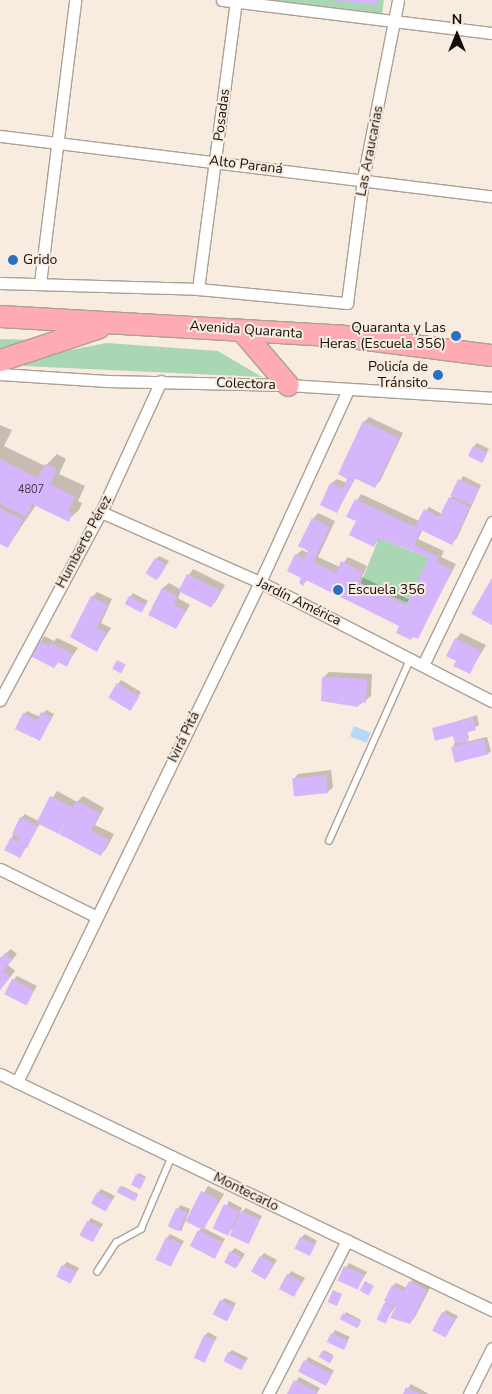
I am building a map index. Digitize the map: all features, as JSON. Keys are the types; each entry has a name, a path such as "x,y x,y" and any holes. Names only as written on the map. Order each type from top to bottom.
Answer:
{"highway":[{"name":"Avenida Quaranta","path":"0,316 108,324 343,336 492,355"},
{"path":"0,360 108,324"},
{"path":"241,330 288,385"}],"street":[{"path":"40,284 75,0"},
{"path":"222,0 492,33"},
{"name":"Las Araucarias","path":"198,289 347,303 363,179 396,21 398,0"},
{"name":"Posadas","path":"198,289 236,1"},
{"name":"Alto Paraná","path":"0,136 492,196"},
{"path":"0,283 198,289"},
{"name":"Colectora","path":"0,374 107,381 288,385 492,398"},
{"name":"Humberto Pérez","path":"0,700 101,512 161,381"},
{"name":"Ivirá Pitá","path":"17,1082 260,582 348,390"},
{"name":"Jardín América","path":"101,512 260,582 492,701"},
{"path":"424,665 492,522"},
{"path":"0,869 97,917"},
{"name":"Montecarlo","path":"0,1074 492,1310"},
{"path":"268,1394 347,1240"},
{"path":"469,1394 492,1348"}],"lane":[{"path":"329,841 411,658"},
{"path":"97,1272 116,1243 141,1230 172,1156"}],"green space":[{"path":"257,0 384,0 382,14"},
{"path":"0,339 42,340 0,353"},
{"path":"107,343 218,351 262,377 24,366 23,359"},
{"path":"379,538 429,558 411,604 361,583"}],"water":[{"path":"354,726 371,733 367,743 350,736"}],"building":[{"path":"331,0 377,0 376,5"},
{"path":"363,421 399,438 375,488 354,478 337,513 320,505 330,483 343,489 347,479 338,474"},
{"path":"473,446 487,453 482,463 468,456"},
{"path":"0,459 38,478 45,464 57,469 50,484 75,497 68,512 72,514 69,522 32,504 26,517 0,504"},
{"path":"458,479 479,489 471,505 450,495"},
{"path":"449,497 470,507 452,545 421,530 414,545 439,557 436,562 452,570 418,639 413,637 411,640 396,633 399,626 306,580 303,586 299,583 301,578 287,571 295,554 304,559 308,551 298,546 312,518 330,527 313,562 336,573 341,561 363,572 358,582 406,605 429,558 379,538 374,547 349,535 356,521 346,517 355,499 415,527 424,509 439,517"},
{"path":"0,508 23,520 8,548 0,544"},
{"path":"155,558 166,565 156,580 145,573"},
{"path":"187,574 220,591 211,608 178,591"},
{"path":"492,578 492,625 471,614"},
{"path":"162,588 177,596 173,604 186,611 176,629 148,615"},
{"path":"91,596 108,605 96,628 106,633 97,652 70,637"},
{"path":"129,596 146,605 142,613 125,604"},
{"path":"455,638 481,651 470,674 453,666 456,661 446,656"},
{"path":"38,641 49,646 51,643 73,654 67,667 58,662 54,668 30,656"},
{"path":"117,660 126,665 121,674 112,669"},
{"path":"322,677 367,679 366,703 359,702 358,707 321,701"},
{"path":"117,683 139,696 131,711 108,698"},
{"path":"41,712 52,717 40,741 15,729 23,713 37,720"},
{"path":"473,717 476,730 466,733 468,741 455,744 453,736 435,741 432,728"},
{"path":"484,739 488,755 455,763 451,747"},
{"path":"326,775 328,793 294,796 292,779"},
{"path":"50,796 72,807 59,834 36,823"},
{"path":"76,801 100,813 91,831 109,840 101,856 59,834"},
{"path":"20,817 38,826 27,848 17,843 20,837 12,834"},
{"path":"11,837 25,849 20,858 4,850"},
{"path":"5,953 12,960 3,971 10,977 0,990 0,960"},
{"path":"12,979 34,990 27,1005 4,994"},
{"path":"136,1174 145,1178 140,1189 131,1185"},
{"path":"120,1186 138,1195 135,1201 117,1192"},
{"path":"201,1191 219,1200 203,1230 186,1221"},
{"path":"97,1192 112,1200 106,1211 91,1203"},
{"path":"224,1204 239,1211 228,1236 213,1228"},
{"path":"176,1208 187,1213 179,1231 168,1226"},
{"path":"241,1211 260,1220 249,1244 230,1235"},
{"path":"87,1221 100,1228 93,1242 79,1235"},
{"path":"198,1230 223,1243 215,1259 190,1246"},
{"path":"166,1237 181,1244 171,1267 155,1260"},
{"path":"300,1237 315,1244 310,1256 295,1249"},
{"path":"230,1251 242,1257 236,1268 224,1263"},
{"path":"260,1256 274,1264 265,1280 251,1272"},
{"path":"62,1265 76,1272 70,1284 56,1277"},
{"path":"344,1266 364,1275 358,1290 337,1281"},
{"path":"287,1274 302,1282 294,1297 279,1289"},
{"path":"365,1281 374,1286 368,1295 360,1291"},
{"path":"409,1281 427,1290 410,1324 390,1318 396,1307 384,1301 392,1285 404,1291"},
{"path":"333,1290 342,1294 337,1306 328,1302"},
{"path":"220,1300 234,1307 227,1322 213,1314"},
{"path":"384,1303 393,1307 386,1324 377,1319"},
{"path":"442,1312 455,1319 445,1338 432,1331"},
{"path":"343,1313 361,1322 358,1328 340,1319"},
{"path":"331,1333 348,1341 344,1350 327,1342"},
{"path":"204,1335 215,1340 205,1363 194,1358"},
{"path":"322,1351 333,1357 330,1363 319,1357"},
{"path":"228,1352 246,1361 241,1370 223,1361"},
{"path":"304,1360 332,1374 326,1386 298,1372"},
{"path":"294,1380 318,1392 316,1394 287,1394"},
{"path":"406,1387 420,1394 403,1394"}],"place":[{"name":"Grido","path":"13,260"},
{"name":"Quaranta y Las Heras (Escuela 356)","path":"456,336"},
{"name":"Policía de Tránsito","path":"438,375"},
{"name":"Escuela 356","path":"338,590"}]}
